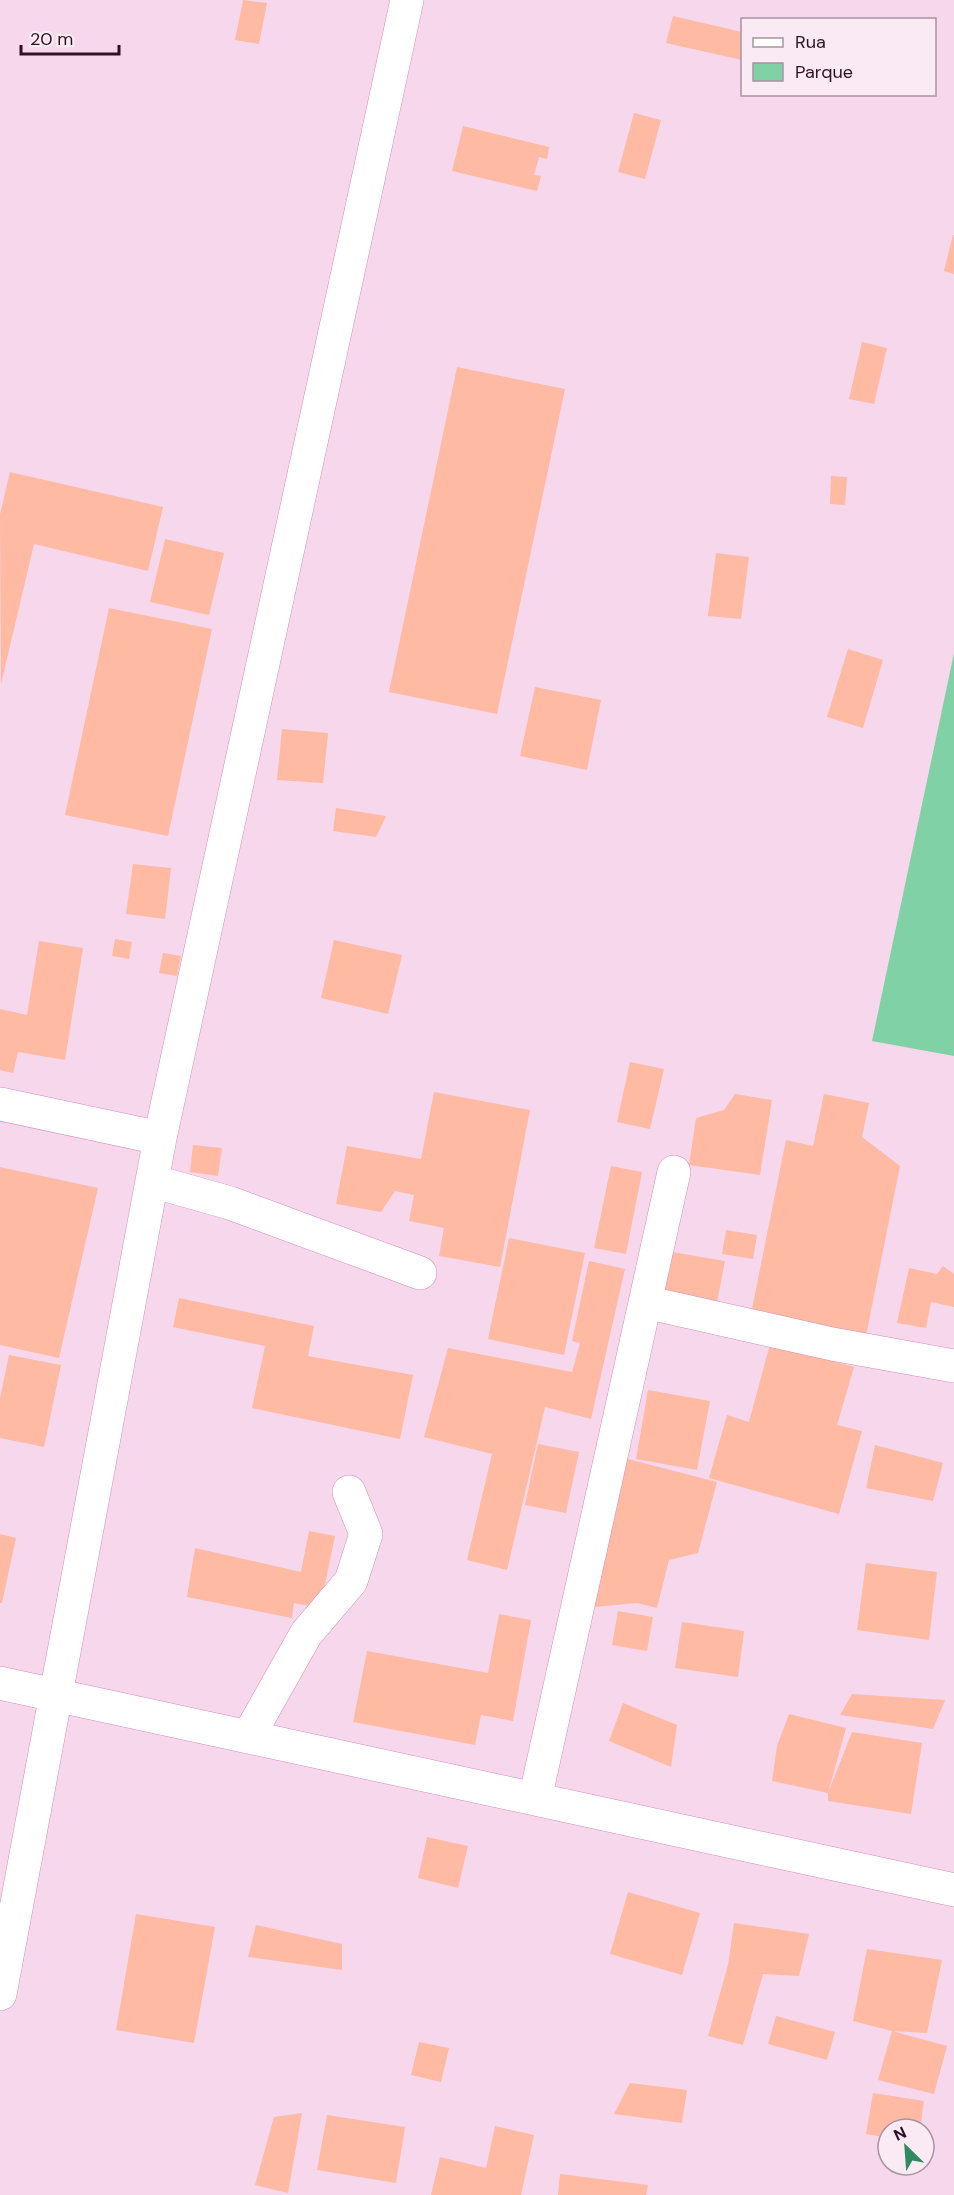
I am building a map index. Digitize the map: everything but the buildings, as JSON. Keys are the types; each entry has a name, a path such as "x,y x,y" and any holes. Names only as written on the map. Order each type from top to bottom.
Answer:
{"street":[{"path":"0,1994 160,1138 407,0"},
{"path":"0,1104 160,1138"},
{"path":"535,1799 674,1172"},
{"path":"152,1181 230,1203 420,1274"},
{"path":"645,1302 832,1344 954,1366"},
{"path":"248,1737 306,1634 351,1581 366,1534 350,1492"},
{"path":"0,1683 954,1890"}],"green space":[{"path":"954,653 954,1056 872,1041"}]}
